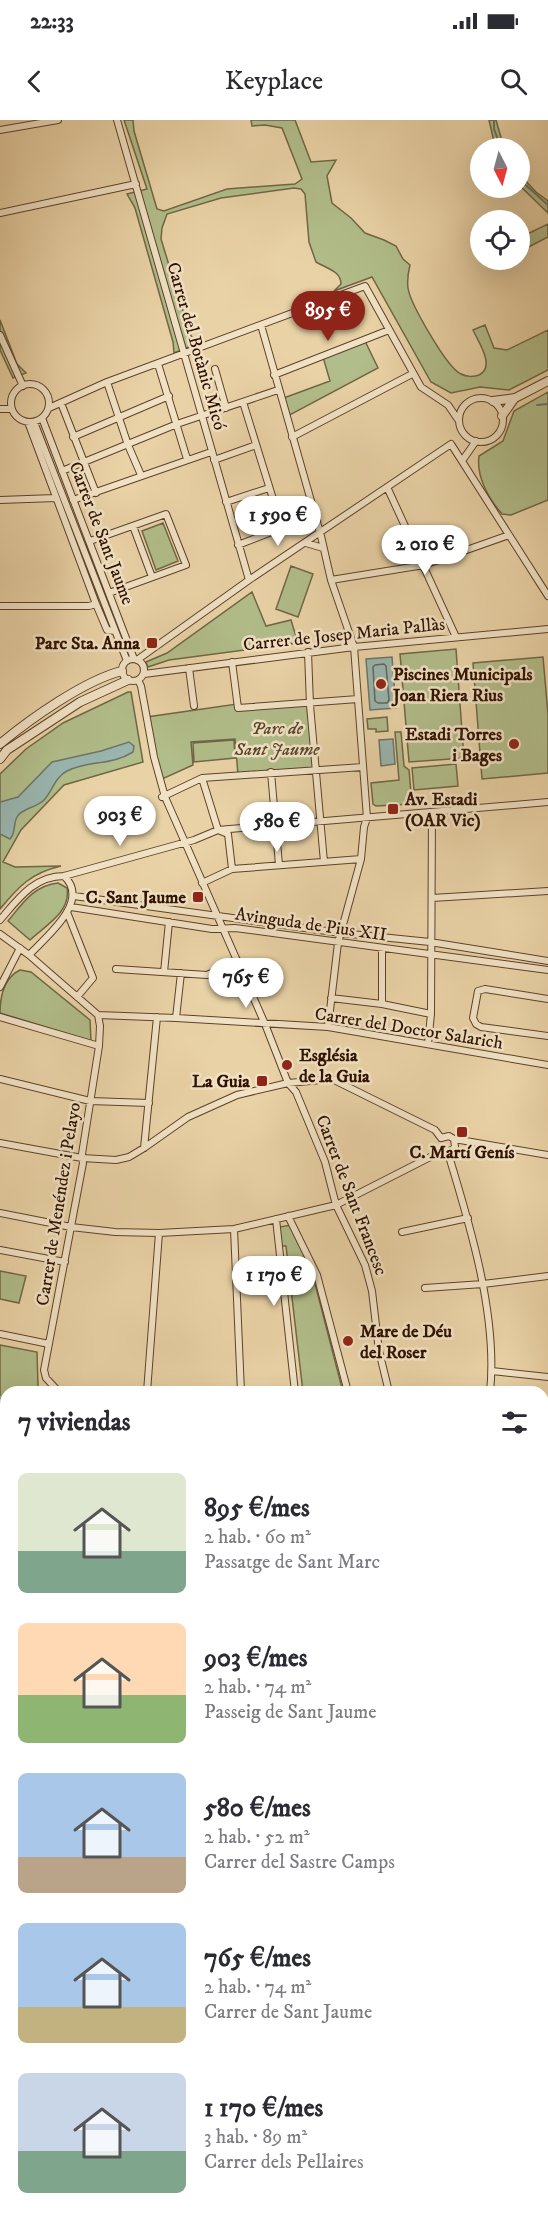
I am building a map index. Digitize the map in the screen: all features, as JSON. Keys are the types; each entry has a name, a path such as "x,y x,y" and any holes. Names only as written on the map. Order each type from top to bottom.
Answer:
{"street":[{"path":"0,130 58,120"},
{"name":"Carrer del Botànic Micó","path":"117,120 249,580"},
{"path":"0,213 136,184"},
{"path":"49,408 48,396 43,390 30,384 23,386 13,396 12,409 19,418 31,422 42,418 49,408 107,382 365,286 412,374 421,387 448,405 466,436 483,442 496,436 503,423 502,416 493,401"},
{"path":"261,325 320,533 331,580 354,647 367,818 361,859 338,943 328,1028"},
{"path":"274,375 389,330"},
{"path":"0,334 23,386"},
{"path":"158,363 187,459"},
{"path":"215,369 226,408"},
{"path":"292,437 412,374"},
{"path":"459,421 460,412 466,404 476,398 493,401 515,398 548,381"},
{"path":"107,382 128,445 141,475"},
{"path":"62,471 177,424 278,390"},
{"path":"73,436 169,396"},
{"path":"502,416 515,398"},
{"path":"238,545 282,528 243,402"},
{"path":"61,403 96,493"},
{"path":"448,405 466,404"},
{"path":"0,409 12,409"},
{"name":"Carrer de Sant Jaume","path":"42,418 133,660"},
{"name":"Carrer de Sant Jaume","path":"31,422 55,498 96,604 107,630 115,631"},
{"name":"Carrer de Sant Jaume","path":"31,422 115,631 133,660"},
{"path":"462,461 476,441"},
{"path":"0,744 74,692 122,671 133,660 451,444 548,596"},
{"path":"214,460 256,445"},
{"path":"73,500 211,452"},
{"path":"387,487 456,637"},
{"path":"226,502 269,488"},
{"path":"0,500 55,498"},
{"path":"90,541 166,514 186,565 109,593"},
{"path":"133,526 152,578"},
{"path":"331,580 424,564 509,535"},
{"path":"306,543 323,548"},
{"path":"540,584 548,579"},
{"path":"0,606 89,606 96,604"},
{"name":"Carrer de Josep Maria Pallàs","path":"144,674 308,652 548,629"},
{"path":"308,652 324,862"},
{"path":"133,660 143,666 144,674 138,681"},
{"path":"232,662 238,708 358,699"},
{"path":"189,668 194,706"},
{"path":"122,671 128,680"},
{"path":"0,759 7,750 80,702 128,680 138,681"},
{"path":"138,681 141,686 163,797 238,962 288,1083"},
{"path":"163,797 202,778 271,772 281,774 363,766"},
{"path":"271,772 279,865"},
{"path":"202,778 218,830"},
{"path":"0,921 34,884 52,876 64,876 194,840 218,830 548,802"},
{"path":"428,1044 432,812"},
{"path":"218,830 228,834 232,869"},
{"path":"202,883 232,869 361,859"},
{"path":"29,955 69,910 74,896 73,888 64,876"},
{"path":"432,898 548,891"},
{"name":"Avinguda de Pius XII","path":"74,896 341,933 430,942 548,961"},
{"path":"69,910 93,978 77,997"},
{"name":"Avinguda de Pius XII","path":"69,910 212,929 222,927 382,950 548,970"},
{"path":"164,972 169,922"},
{"path":"0,936 29,955 98,1015"},
{"path":"0,987 20,948"},
{"path":"382,950 382,1004"},
{"path":"116,969 207,975 238,962"},
{"path":"176,1018 181,973"},
{"path":"548,999 485,989 478,991 473,1018 481,1027 548,1036"},
{"path":"331,998 382,1004 430,1014"},
{"name":"Carrer del Doctor Salarich","path":"98,1015 328,1028 548,1065"},
{"name":"Carrer de Menéndez i Pelayo","path":"54,1386 45,1375 99,1047 98,1015"},
{"path":"0,1017 99,1047"},
{"path":"144,1148 157,1017"},
{"path":"0,1079 90,1101 149,1103"},
{"path":"0,1143 82,1158 116,1160 144,1148 188,1117 237,1095 288,1083 332,1079 435,1130 441,1138"},
{"name":"Carrer de Sant Francesc","path":"288,1083 296,1092 325,1162 336,1205 365,1265 372,1291 379,1347 388,1386"},
{"path":"491,1386 492,1371 483,1284 468,1218 445,1152 438,1146 441,1138 446,1135 454,1139 548,1155"},
{"path":"0,1213 71,1227 115,1232 159,1233 234,1228 336,1205 455,1147 454,1139"},
{"path":"288,1216 317,1275 346,1386"},
{"path":"402,1232 468,1218"},
{"path":"276,1219 294,1386"},
{"path":"234,1228 241,1386"},
{"path":"147,1386 159,1233"},
{"path":"0,1250 65,1262"},
{"path":"425,1288 548,1276"},
{"path":"0,1334 49,1344"},
{"path":"492,1371 548,1377"}],"green space":[{"path":"124,120 133,120 134,131 157,209 164,211 227,189 295,184 302,179 282,128 265,125 252,126 251,120 295,120 311,162 336,160 327,176 332,203 365,233 396,246 403,259 410,265 408,288 410,296 430,334 455,369 463,375 470,376 479,375 484,371 486,360 473,330 485,325 494,348 507,350 548,330 548,370 509,390 480,387 451,393 431,382 372,277 334,291 341,284 340,280 332,270 316,262 309,242 305,194 301,189 294,188 221,198 167,214 161,239 190,334 196,344 174,353 173,342 135,208 127,194 147,189"},
{"path":"489,120 496,120 501,138 493,138"},
{"path":"530,186 548,201 548,213 530,196"},
{"path":"548,224 548,237 530,246 530,233"},
{"path":"0,320 17,364 26,373 13,378 0,350"},
{"path":"365,341 378,368 286,417 281,399 330,381 323,357"},
{"path":"548,392 548,500 511,515 502,514 492,502 482,480 479,472 479,456 503,441 514,411"},
{"path":"163,523 178,561 156,570 142,531"},
{"path":"291,566 313,574 298,617 276,609"},
{"path":"252,592 266,626 291,620 298,643 169,660 148,667 146,662 167,653"},
{"path":"456,649 464,758 409,762 400,654"},
{"name":"Estadi Torres i Bages","path":"543,657 548,714 548,773 482,779 473,663"},
{"path":"131,692 143,762 64,785 21,830 3,862 15,867 61,866 41,872 26,882 0,909 0,774 26,749 63,723"},
{"name":"Parc de Sant Jaume","path":"312,702 317,771 238,775 235,739 191,742 193,765 160,780 147,717 237,704 238,708"},
{"path":"387,717 388,731 376,732 376,729 368,729 367,719"},
{"path":"395,732 401,732 404,766 409,770 412,804 376,806 373,804 371,783 399,780"},
{"path":"234,740 235,758 194,762 193,743"},
{"path":"456,764 458,786 414,790 412,768"},
{"path":"58,883 67,888 65,904 56,917 30,940 8,921 35,892"},
{"path":"20,970 31,972 90,1020 91,1041 0,1013 4,988 10,978"},
{"path":"291,1225 313,1276 341,1386 302,1386 286,1246 281,1246 279,1227"},
{"path":"0,1271 26,1276 19,1303 0,1299"},
{"path":"0,1345 37,1352 38,1386 0,1386"}],"water":[{"name":"Piscines Municipals Joan Riera Rius","path":"392,657 396,708 370,710 366,659"},
{"path":"393,739 395,764 381,766 379,740"},
{"path":"129,742 134,746 133,752 125,756 83,765 67,771 44,800 19,814 10,839 0,834 0,802 18,797 52,762"}],"waterway":[{"path":"494,120 497,138"},
{"path":"530,189 548,205"},
{"path":"537,405 548,404"}],"place":[{"name":"Parc Sta. Anna","path":"152,643"},
{"name":"Piscines Municipals Joan Riera Rius","path":"381,684"},
{"name":"Estadi Torres i Bages","path":"514,744"},
{"name":"Av. Estadi (OAR Vic)","path":"393,809"},
{"name":"C. Sant Jaume","path":"198,897"},
{"name":"Església de la Guia","path":"287,1065"},
{"name":"La Guia","path":"262,1081"},
{"name":"C. Martí Genís","path":"462,1132"},
{"name":"Mare de Déu del Roser","path":"348,1341"}]}
